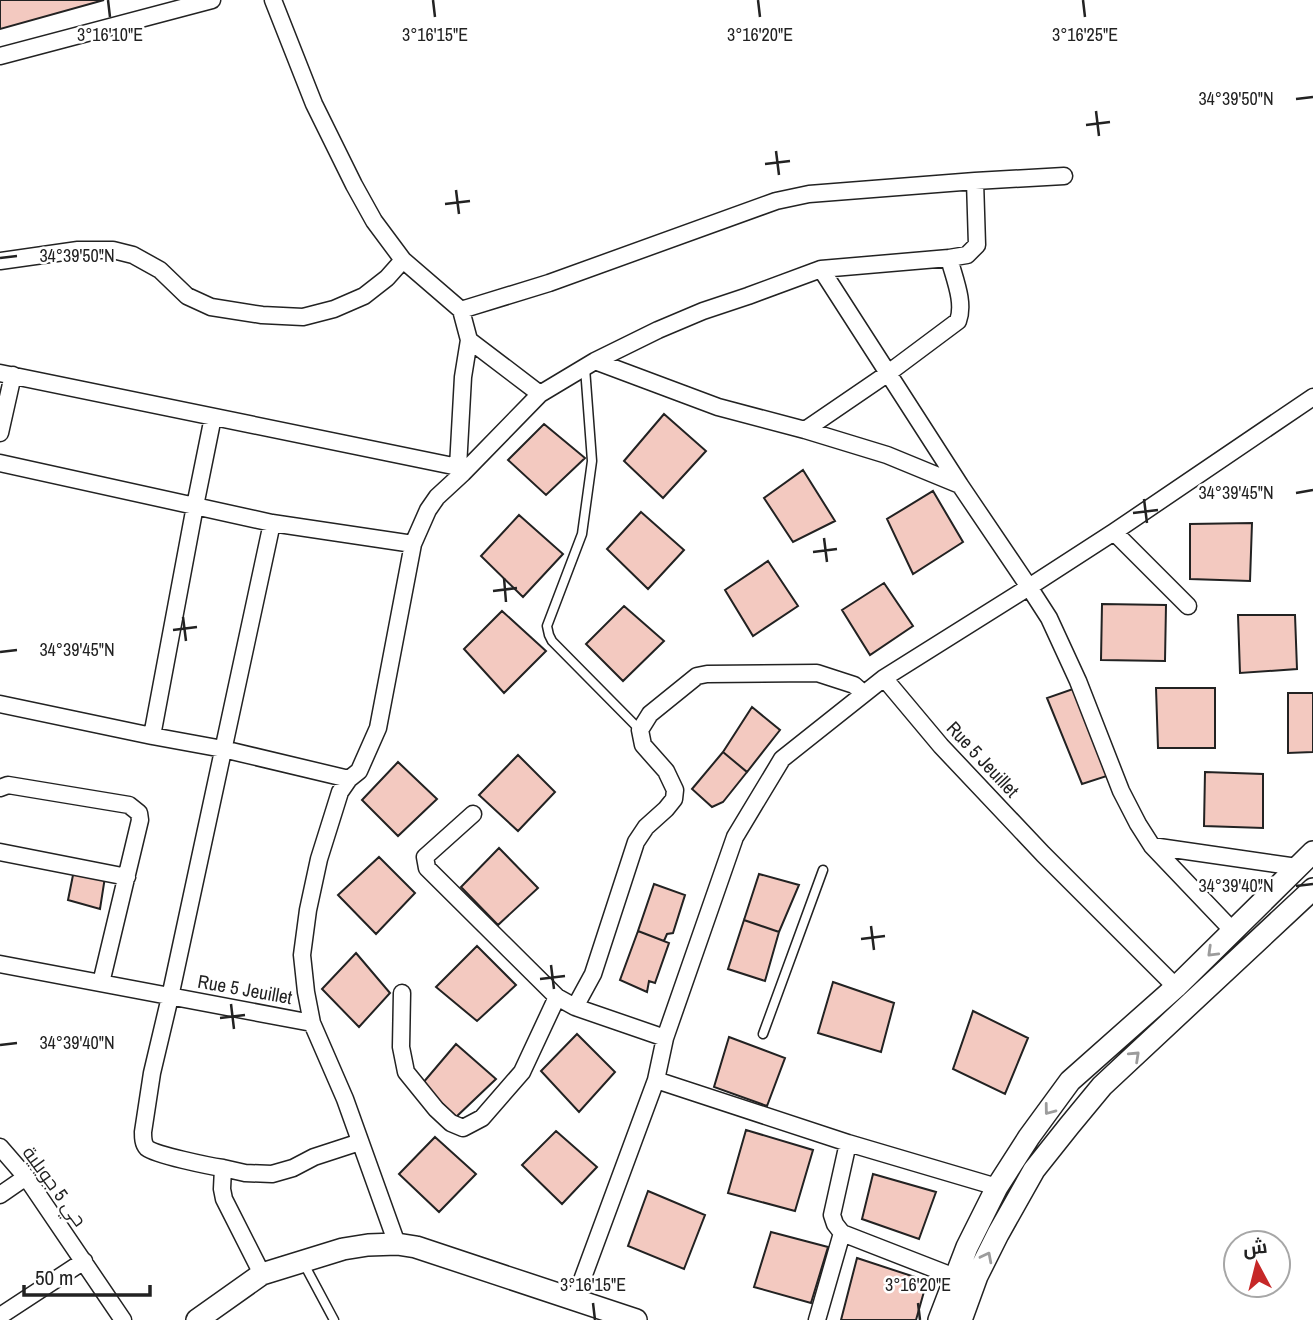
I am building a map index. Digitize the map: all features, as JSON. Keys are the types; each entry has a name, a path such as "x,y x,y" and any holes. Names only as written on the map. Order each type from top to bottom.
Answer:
{"main road":[{"path":"939,1320 967,1247 998,1187 1029,1137 1070,1081 1176,987 1313,852"},
{"path":"961,1320 977,1276 1034,1170 1102,1086 1313,889"},
{"path":"197,1320 262,1274 343,1249 397,1244 416,1247 636,1320"}],"street":[{"path":"0,56 212,0"},
{"path":"273,0 314,104 374,220 403,260 461,310 469,340 463,377 461,470"},
{"path":"461,310 548,283 776,201 808,194 1064,176"},
{"path":"397,1244 345,1099 312,1023 302,955 319,859 340,792 359,771 378,728 414,544 428,510 461,470 540,394 590,364 658,330 821,269 967,255 977,245 975,181"},
{"path":"0,261 78,250 113,250 133,255 160,270 187,296 211,307 261,315 303,317 334,309 364,296 387,278 403,260"},
{"path":"805,430 958,321 960,304 949,258"},
{"path":"821,269 887,374 1049,618 1073,669 1121,791 1138,824 1152,846 1233,931"},
{"path":"469,340 540,394"},
{"path":"590,364 718,407 887,455 960,485"},
{"path":"0,433 6,374 461,470"},
{"path":"575,1299 656,1080 665,1038 735,837 782,759 884,678 1115,532 1313,397"},
{"path":"152,736 213,417"},
{"path":"0,463 272,523 414,544"},
{"path":"272,523 152,1073 143,1141 154,1151 204,1165 246,1173 272,1174 360,1142"},
{"path":"1115,532 1188,606"},
{"path":"575,1007 593,974 636,842 646,827 674,799 675,790 666,771 643,745 640,730 650,714 697,676 707,674 817,673 854,685 863,693"},
{"name":"Rue 5 Jeuillet","path":"884,678 950,756 1176,987"},
{"path":"0,705 223,749 349,779"},
{"path":"0,788 8,785 129,805 139,813 140,820 101,983"},
{"path":"473,814 425,857 427,868 557,997 575,1007 665,1038"},
{"path":"1152,846 1297,867"},
{"path":"0,852 127,877"},
{"name":"Rue 5 Jeuillet","path":"0,964 312,1023"},
{"path":"402,993 401,1047 406,1072 436,1109 463,1128 482,1118 522,1072 557,997"},
{"path":"656,1080 849,1143 998,1187"},
{"path":"849,1143 832,1215 842,1233 955,1277"},
{"name":"حي 5 جويلية","path":"0,1147 26,1178 122,1320"},
{"path":"223,1168 224,1199 262,1274"},
{"path":"0,1195 26,1178"},
{"path":"817,1320 842,1233"},
{"path":"0,1316 84,1261"}],"lane":[{"path":"590,364 592,461 582,534 547,625 552,640 640,730"},
{"path":"763,1034 823,870"},
{"path":"302,1261 334,1320"}],"building":[{"path":"0,0 104,0 0,29"},
{"path":"664,414 706,451 663,498 624,461"},
{"path":"544,424 585,458 546,495 508,460"},
{"path":"803,470 835,521 793,542 764,498"},
{"path":"933,491 963,542 913,574 887,519"},
{"path":"641,512 684,550 648,589 607,549"},
{"path":"519,515 563,554 523,597 481,556"},
{"path":"1252,523 1250,581 1190,579 1190,524"},
{"path":"768,561 798,606 753,636 725,590"},
{"path":"884,583 913,626 870,655 842,610"},
{"path":"1102,604 1166,605 1165,661 1101,660"},
{"path":"624,606 664,641 623,681 586,644"},
{"path":"502,611 546,651 504,693 464,649"},
{"path":"1238,615 1295,615 1297,669 1240,673"},
{"path":"1156,688 1215,688 1215,748 1158,748"},
{"path":"1073,689 1110,775 1082,784 1047,698"},
{"path":"1288,693 1313,693 1313,752 1288,753"},
{"path":"752,707 780,730 747,772 723,752"},
{"path":"723,752 747,772 723,802 712,807 692,789"},
{"path":"518,755 555,792 518,831 479,795"},
{"path":"398,762 437,799 398,836 362,800"},
{"path":"1205,772 1263,774 1263,828 1204,826"},
{"path":"499,848 538,888 498,925 461,887"},
{"path":"379,857 415,893 376,934 338,895"},
{"path":"74,870 105,877 100,909 68,900"},
{"path":"759,874 799,885 779,932 744,920"},
{"path":"654,884 685,895 673,933 667,934 664,941 638,931"},
{"path":"744,920 779,932 765,981 728,969"},
{"path":"638,931 669,943 655,983 649,981 647,992 620,980"},
{"path":"477,946 516,985 477,1021 436,987"},
{"path":"356,953 390,993 359,1027 322,989"},
{"path":"833,982 894,1003 881,1052 818,1033"},
{"path":"973,1011 1028,1038 1005,1094 953,1069"},
{"path":"577,1034 615,1072 579,1112 541,1071"},
{"path":"729,1037 785,1058 767,1106 714,1087"},
{"path":"456,1044 496,1079 456,1117 422,1084"},
{"path":"746,1130 813,1150 795,1211 728,1193"},
{"path":"556,1131 597,1167 562,1204 522,1165"},
{"path":"435,1137 476,1174 439,1212 399,1174"},
{"path":"873,1174 936,1192 919,1239 862,1219"},
{"path":"648,1191 705,1215 684,1269 628,1246"},
{"path":"771,1232 828,1247 811,1303 754,1287"},
{"path":"857,1258 927,1281 916,1320 841,1320"}]}
